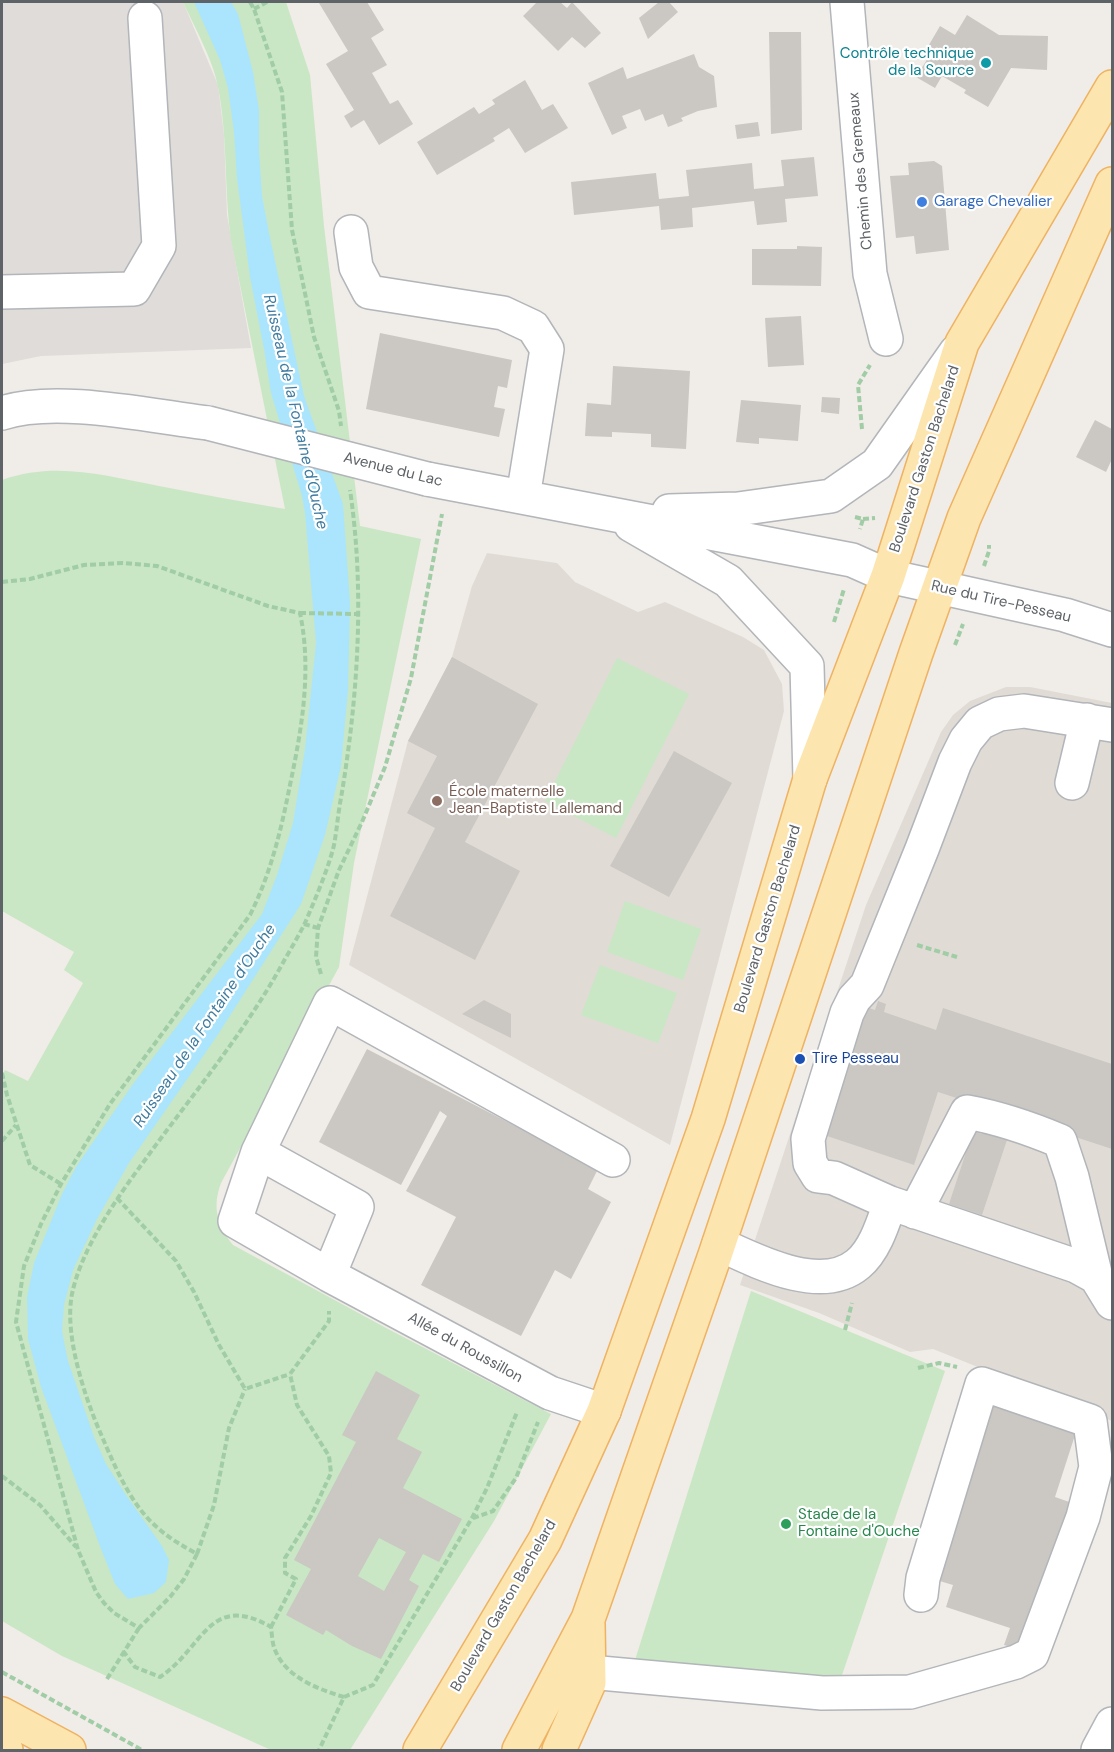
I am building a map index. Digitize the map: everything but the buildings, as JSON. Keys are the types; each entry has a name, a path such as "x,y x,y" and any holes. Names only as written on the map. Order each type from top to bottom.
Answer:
{"main road":[{"name":"Boulevard Gaston Bachelard","path":"420,1750 545,1540 604,1411 708,1119 810,779 888,576 962,343 1113,87"},
{"path":"519,1750 588,1619 719,1244 916,653 964,518 1113,184"},
{"path":"559,1750 589,1683 588,1619"},
{"path":"2,1714 69,1750"},
{"path":"2,1748 6,1750"}],"street":[{"name":"Chemin des Gremeaux","path":"847,2 870,274 886,339"},
{"path":"2,292 134,289 159,246 145,18"},
{"path":"351,232 356,267 369,292 503,313 533,327 547,350 523,497"},
{"name":"Avenue du Lac","path":"608,513 738,509 831,495 877,464 962,343"},
{"name":"Avenue du Lac","path":"2,413 16,408 79,406 208,423 436,481 852,560 888,576"},
{"name":"Avenue du Lac","path":"608,513 728,581 807,666 810,779"},
{"name":"Rue du Tire-Pesseau","path":"888,576 1065,615 1113,630"},
{"path":"1072,783 1100,722 1024,711 999,714 980,723 966,740 955,762 867,985 854,999 847,1013 808,1139 810,1163 818,1176 834,1178 902,1207 1076,1266 1104,1290"},
{"path":"330,1003 613,1160"},
{"name":"Allée du Roussillon","path":"330,1003 258,1152 235,1221 329,1275 539,1388 604,1411"},
{"path":"719,1244 754,1260 808,1277 836,1275 859,1264 902,1207 967,1112 999,1118 1060,1141 1104,1290"},
{"path":"258,1152 357,1207 329,1275"},
{"path":"589,1672 822,1693 910,1692 1016,1662 1032,1654 1083,1517 1096,1467 1090,1421 982,1384 922,1578 921,1595"},
{"path":"1098,1750 1113,1724"}],"path":[{"path":"250,2 282,92 292,230 314,337 339,411 342,434"},
{"path":"254,9 267,2"},
{"path":"197,1554 175,1542 155,1526 136,1503 110,1456 94,1419 78,1369 71,1332 71,1295 81,1263 117,1198 235,1039 271,985 304,924 333,847 352,734 358,614 353,512 348,479"},
{"path":"330,1003 316,957 318,928 339,870 385,767 411,678 442,520 436,481"},
{"path":"2,582 30,579 84,565 123,563 157,566 268,606 300,613 358,614"},
{"path":"139,1628 104,1603 96,1592 78,1550 16,1322 24,1266 40,1224 60,1184 110,1104 250,915 262,890 277,846 302,728 306,642 300,613"},
{"path":"304,924 318,928"},
{"path":"887,937 957,957"},
{"path":"2,1072 30,1165 60,1184"},
{"path":"2,1141 16,1124"},
{"path":"117,1198 176,1261 194,1292 219,1346 245,1389"},
{"path":"107,1678 139,1628 170,1597 184,1579 197,1554 214,1505 229,1428 245,1389 290,1374 329,1321 329,1275"},
{"path":"290,1374 297,1405 329,1456 331,1473 311,1516 285,1558 285,1573 296,1579 271,1627 275,1650 298,1678 344,1697 373,1685 472,1518 539,1388"},
{"path":"472,1518 493,1510 516,1478 539,1388"},
{"path":"2,1476 40,1505 78,1550"},
{"path":"123,1651 135,1667 160,1677 174,1668 212,1623 227,1616 243,1614 271,1627"},
{"path":"2,1672 142,1750"},
{"path":"319,1750 344,1697"}],"shaded area":[{"path":"2,2 183,2 218,85 224,135 227,215 251,348 41,356 2,364"},
{"path":"487,553 557,563 575,582 638,612 665,602 743,637 764,650 782,684 784,711 670,1145 349,965 408,741 452,657 472,586"},
{"path":"1006,687 1030,687 1112,703 1112,1421 933,1349 910,1352 819,1313 740,1285 866,905 941,732 953,715 970,701"}],"green space":[{"path":"183,2 286,2 310,75 324,226 360,526 421,539 354,863 339,967 221,1183 217,1200 218,1216 223,1230 233,1245 551,1414 494,1521 350,1750 271,1750 62,1656 2,1621 2,1075 5,1070 28,1081 83,983 64,970 74,952 2,911 2,480 22,474 80,472 285,509 231,240 223,125 216,77"},
{"path":"617,658 689,694 616,838 545,801"},
{"path":"625,901 701,929 683,980 607,952"},
{"path":"600,965 677,993 658,1043 581,1015"},
{"name":"Stade de la Fontaine d'Ouche","path":"751,1291 945,1371 840,1681 630,1676"}],"water":[{"name":"Ruisseau de la Fontaine d'Ouche","path":"194,2 231,2 238,14 253,72 259,110 262,196 269,233 304,396 343,504 350,603 348,690 341,766 325,835 301,904 217,1036 129,1163 97,1219 73,1270 64,1305 62,1331 68,1361 94,1437 106,1464 162,1546 169,1560 166,1582 154,1593 128,1599 115,1584 41,1387 28,1339 27,1297 34,1263 62,1194 76,1167 133,1084 262,914 293,823 305,749 316,643 305,513 271,393 250,277 228,88 220,60"}],"place":[{"name":"Contrôle technique de la Source","path":"986,63"},
{"name":"Garage Chevalier","path":"922,202"},
{"name":"École maternelle Jean-Baptiste Lallemand","path":"437,801"},
{"name":"Tire Pesseau","path":"800,1059"},
{"name":"Stade de la Fontaine d'Ouche","path":"786,1524"}]}
